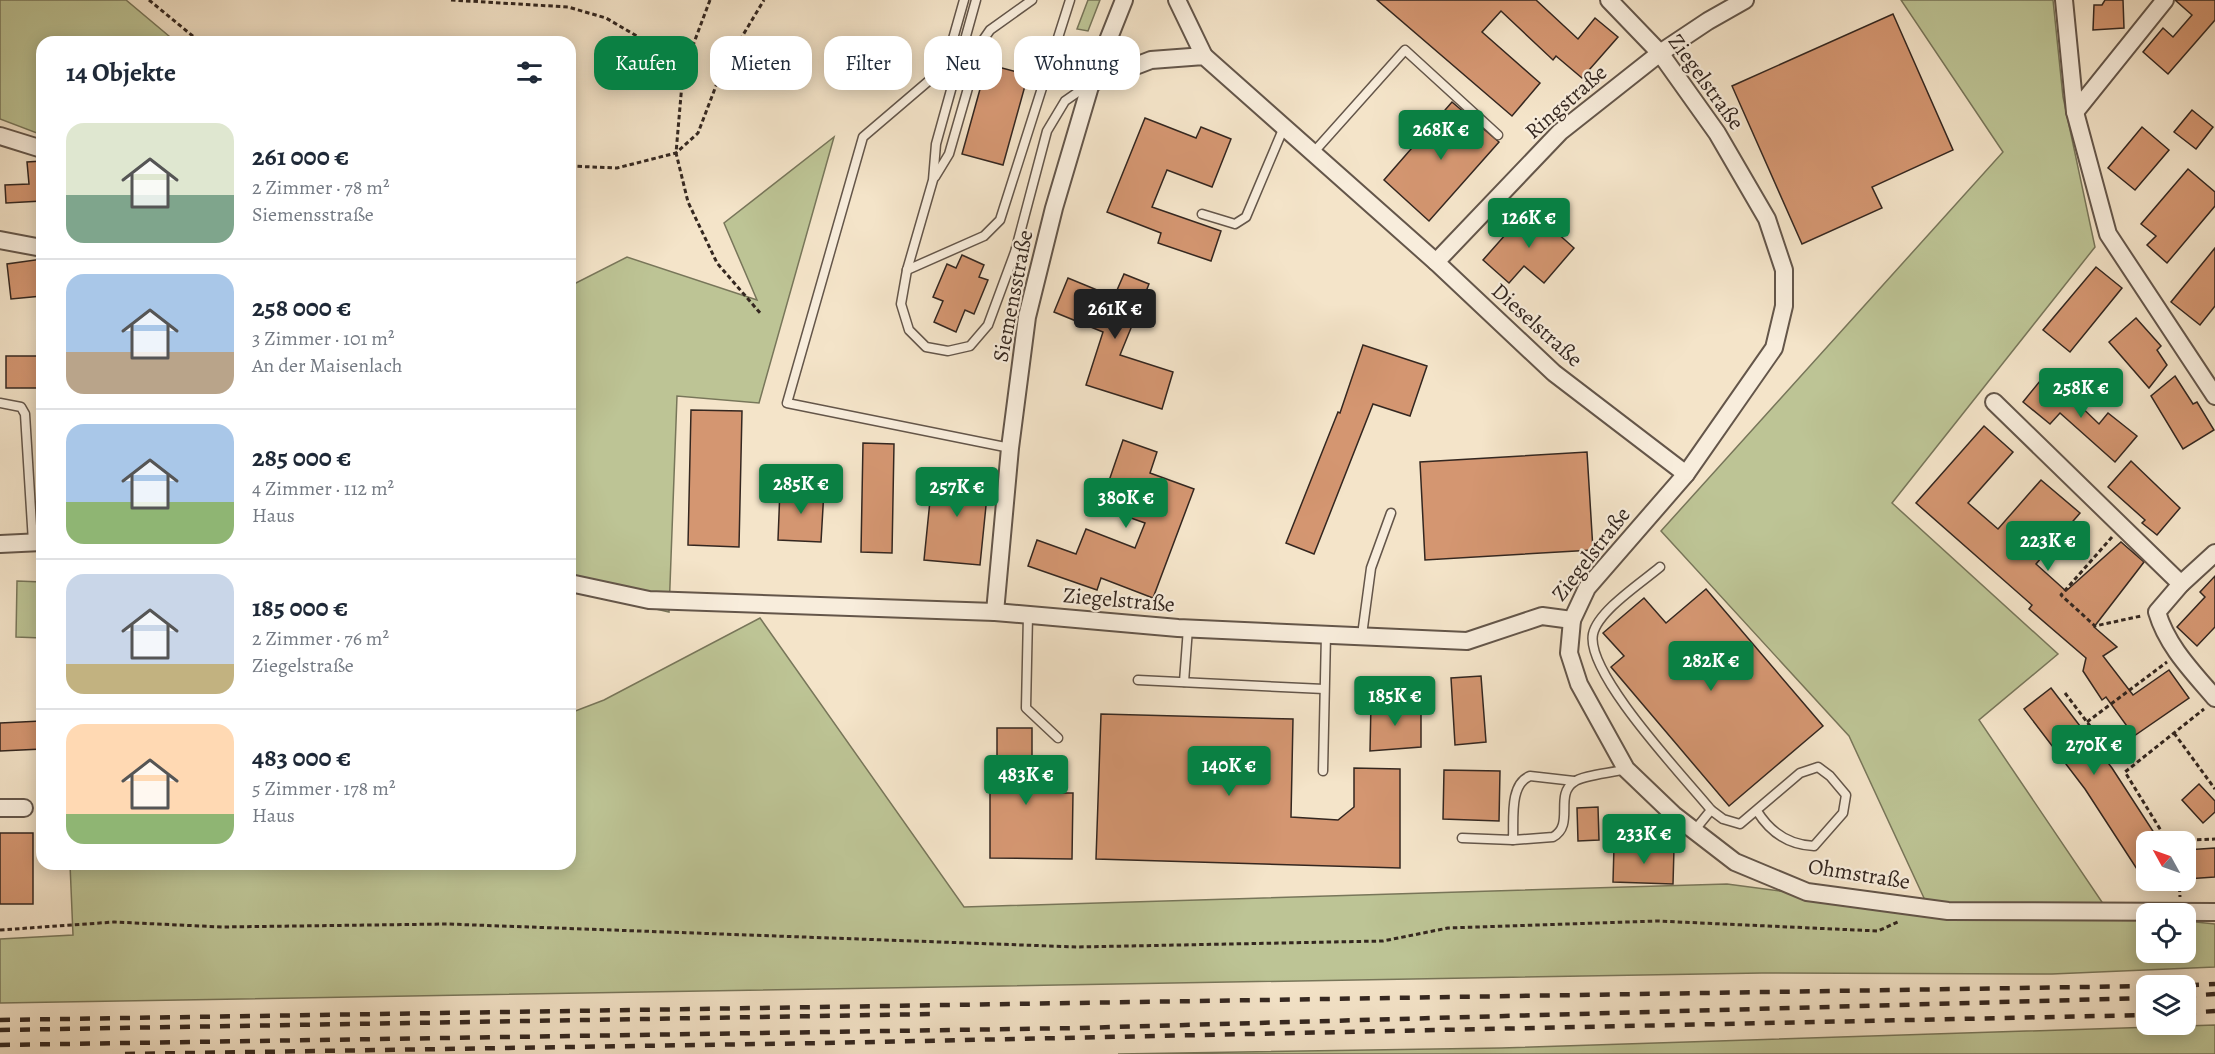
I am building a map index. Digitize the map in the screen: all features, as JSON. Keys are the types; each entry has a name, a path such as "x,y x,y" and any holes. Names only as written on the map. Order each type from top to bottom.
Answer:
{"street":[{"name":"Siemensstraße","path":"1110,36 1124,0"},
{"name":"Dieselstraße","path":"1177,0 1204,56 1436,262 1554,373 1686,474"},
{"name":"Ziegelstraße","path":"576,584 649,600 994,612 1188,628 1467,640 1542,616 1572,620 1587,588 1686,474 1774,348 1784,306 1784,270 1767,219 1717,133 1660,53 1609,0"},
{"name":"Ringstraße","path":"1436,262 1560,132 1660,53 1745,0"},
{"path":"2064,0 2074,112 2108,234 2215,396"},
{"path":"2074,112 2165,0"},
{"path":"1140,64 1151,60 1204,56"},
{"name":"Siemensstraße","path":"994,612 1010,448 1027,317 1054,208 1089,90"},
{"path":"0,135 36,147"},
{"path":"0,240 36,247"},
{"path":"1994,402 2181,584"},
{"path":"0,544 36,542"},
{"path":"2211,702 2162,630 2157,612 2181,584 2215,553"},
{"name":"Ohmstraße","path":"1572,620 1569,653 1579,684 1626,769 1694,831 1736,862 1807,892 1948,911 2215,912"},
{"path":"0,808 24,808"}],"lane":[{"path":"964,0 945,68 863,137 787,403 1010,448"},
{"path":"976,0 936,144 933,180 907,270 901,304 909,330 926,347 948,351 970,346 988,326 1015,252 1047,131 1065,101 1081,90"},
{"path":"933,180 949,154 981,43 990,30 1032,0"},
{"path":"907,270 984,236 1000,220 1070,0"},
{"path":"1313,153 1405,50 1498,135"},
{"path":"1202,214 1235,224 1246,217 1284,128"},
{"path":"0,403 21,407 25,414 36,531"},
{"path":"1362,635 1371,568 1391,513"},
{"path":"1660,567 1600,617 1593,634 1593,650 1617,696 1711,810 1723,819 1740,824 1800,773 1818,767 1830,776 1846,795 1843,813 1814,846 1798,845 1785,838 1767,826 1757,811"},
{"path":"1028,615 1026,708 1058,738"},
{"path":"1184,682 1188,628"},
{"path":"1323,771 1326,633"},
{"path":"1138,680 1324,689"},
{"path":"1513,840 1519,782 1530,776 1574,781 1626,769"},
{"path":"1462,838 1513,840 1553,837 1559,834 1564,828 1565,791 1574,781"},
{"path":"1694,831 1711,810"}],"path":[{"path":"149,0 193,36"},
{"path":"451,0 568,7 606,18 636,36"},
{"path":"696,36 710,0"},
{"path":"576,166 617,168 676,153 698,133 722,70 764,0"},
{"path":"681,90 676,153 688,202 717,263 761,314"},
{"path":"2121,526 2061,595 2095,626 2157,612"},
{"path":"2087,722 2178,654"},
{"path":"2066,693 2112,755"},
{"path":"2162,831 2125,772 2211,702"},
{"path":"2174,733 2215,789"},
{"path":"2196,840 2215,839"},
{"path":"0,930 114,922 222,927 447,924 1077,947 1383,941 1448,928 1657,921 1878,931 1906,919"}],"green space":[{"path":"0,0 126,0 169,36 36,36 36,133 0,119"},
{"path":"1088,0 1100,0 1088,31 1077,29"},
{"path":"1901,0 2053,0 2063,97 2095,247 1892,503 2058,654 1979,720 2110,914 2136,916 2136,963 2196,963 2196,922 2215,924 2215,967 2052,974 1762,973 0,1003 0,939 73,935 70,870 576,870 576,711 604,700 760,618 964,907 1727,884 1930,911 1849,736 1661,531 2003,152"},
{"path":"834,137 759,403 677,396 669,612 576,590 576,283 627,257 757,300 724,223"},
{"path":"17,581 36,582 36,638 16,637"},
{"path":"2215,1025 2215,1054 1118,1054 1501,1048 2136,1028 2136,1035 2196,1035 2196,1026"}],"building":[{"path":"1377,0 1536,0 1578,39 1595,18 1618,37 1582,78 1556,56 1553,60 1501,11 1482,32 1540,83 1512,116"},
{"path":"2105,0 2123,0 2124,28 2093,30 2094,5 2102,5"},
{"path":"2175,0 2215,0 2215,20 2168,74 2143,52 2163,28 2173,37 2192,15"},
{"path":"1893,14 1953,150 1872,187 1882,208 1802,244 1732,86"},
{"path":"1002,68 1014,71 1014,90 1024,90 1003,165 962,154 980,90 1002,90"},
{"path":"1452,102 1499,142 1429,221 1384,180"},
{"path":"2192,110 2213,127 2196,149 2174,132"},
{"path":"1145,118 1196,138 1201,127 1231,139 1212,187 1167,170 1152,207 1221,231 1211,261 1158,243 1161,233 1107,212"},
{"path":"2142,127 2169,150 2135,190 2108,168"},
{"path":"36,161 36,201 6,203 5,185 29,184 27,162"},
{"path":"2188,169 2215,192 2215,206 2167,263 2147,245 2156,236 2141,224"},
{"path":"1529,208 1574,248 1544,283 1524,266 1509,283 1483,260"},
{"path":"2215,248 2215,306 2200,325 2171,302"},
{"path":"962,255 984,265 979,277 988,280 974,314 965,310 956,332 934,322 943,301 933,297 947,264 956,268"},
{"path":"36,260 36,297 11,299 7,264"},
{"path":"2096,267 2122,288 2070,352 2043,330"},
{"path":"1124,274 1149,284 1120,355 1173,372 1162,409 1086,385 1103,332 1054,312 1068,278 1114,297"},
{"path":"2136,318 2161,346 2157,350 2167,365 2149,388 2109,342"},
{"path":"1363,345 1427,366 1410,416 1373,404 1314,554 1286,543 1338,412 1340,413"},
{"path":"6,356 36,356 36,388 6,388"},
{"path":"2175,376 2193,404 2197,402 2214,430 2183,449 2151,396"},
{"path":"2040,381 2052,392 2064,381 2077,392 2072,398 2099,424 2108,413 2137,436 2115,462 2060,413 2050,424 2023,402"},
{"path":"691,410 742,411 739,547 688,545"},
{"path":"1984,426 2013,452 1968,503 1998,529 2041,480 2080,513 2036,564 2066,591 2121,542 2144,562 2094,627 2117,647 2103,656 2133,695 2169,670 2189,698 2134,736 2106,697 2102,700 2083,671 2086,658 2029,609 2032,605 1916,503"},
{"path":"1123,440 1157,452 1150,473 1194,489 1153,598 1101,578 1097,590 1028,566 1037,540 1076,554 1086,529 1135,548 1145,523 1100,507"},
{"path":"863,443 894,444 892,553 861,552"},
{"path":"1587,452 1593,550 1425,560 1420,462"},
{"path":"2131,461 2180,508 2157,535 2142,523 2145,520 2108,487"},
{"path":"933,471 989,476 980,565 924,560"},
{"path":"780,489 824,490 821,542 778,540"},
{"path":"2215,576 2215,627 2197,646 2177,627 2205,597 2200,592"},
{"path":"1706,589 1823,726 1729,806 1611,667 1624,656 1603,633 1644,598 1666,623"},
{"path":"1481,676 1486,742 1455,745 1451,678"},
{"path":"2051,688 2112,768 2153,831 2136,831 2136,868 2085,789 2024,709"},
{"path":"1371,703 1421,705 1421,747 1370,751"},
{"path":"1101,714 1293,719 1291,817 1338,820 1354,807 1354,768 1400,769 1400,868 1096,859"},
{"path":"36,721 36,749 0,751 0,723"},
{"path":"997,728 1032,728 1032,793 1073,793 1072,859 990,858 990,779 997,779"},
{"path":"1444,770 1500,771 1499,821 1443,819"},
{"path":"2199,784 2215,801 2215,812 2203,823 2182,800"},
{"path":"1598,807 1599,840 1578,841 1577,808"},
{"path":"0,833 33,833 33,904 0,904"},
{"path":"1614,846 1674,848 1673,884 1613,882"},
{"path":"2215,848 2215,877 2196,878 2196,849"}],"railway":[{"path":"2196,985 2215,984"},
{"path":"0,1020 2136,986"},
{"path":"2196,995 2215,994"},
{"path":"0,1045 1078,1028 2136,998"},
{"path":"2196,1012 2215,1011"},
{"path":"0,1030 935,1014"},
{"path":"125,1054 825,1043 2136,1015"}]}
